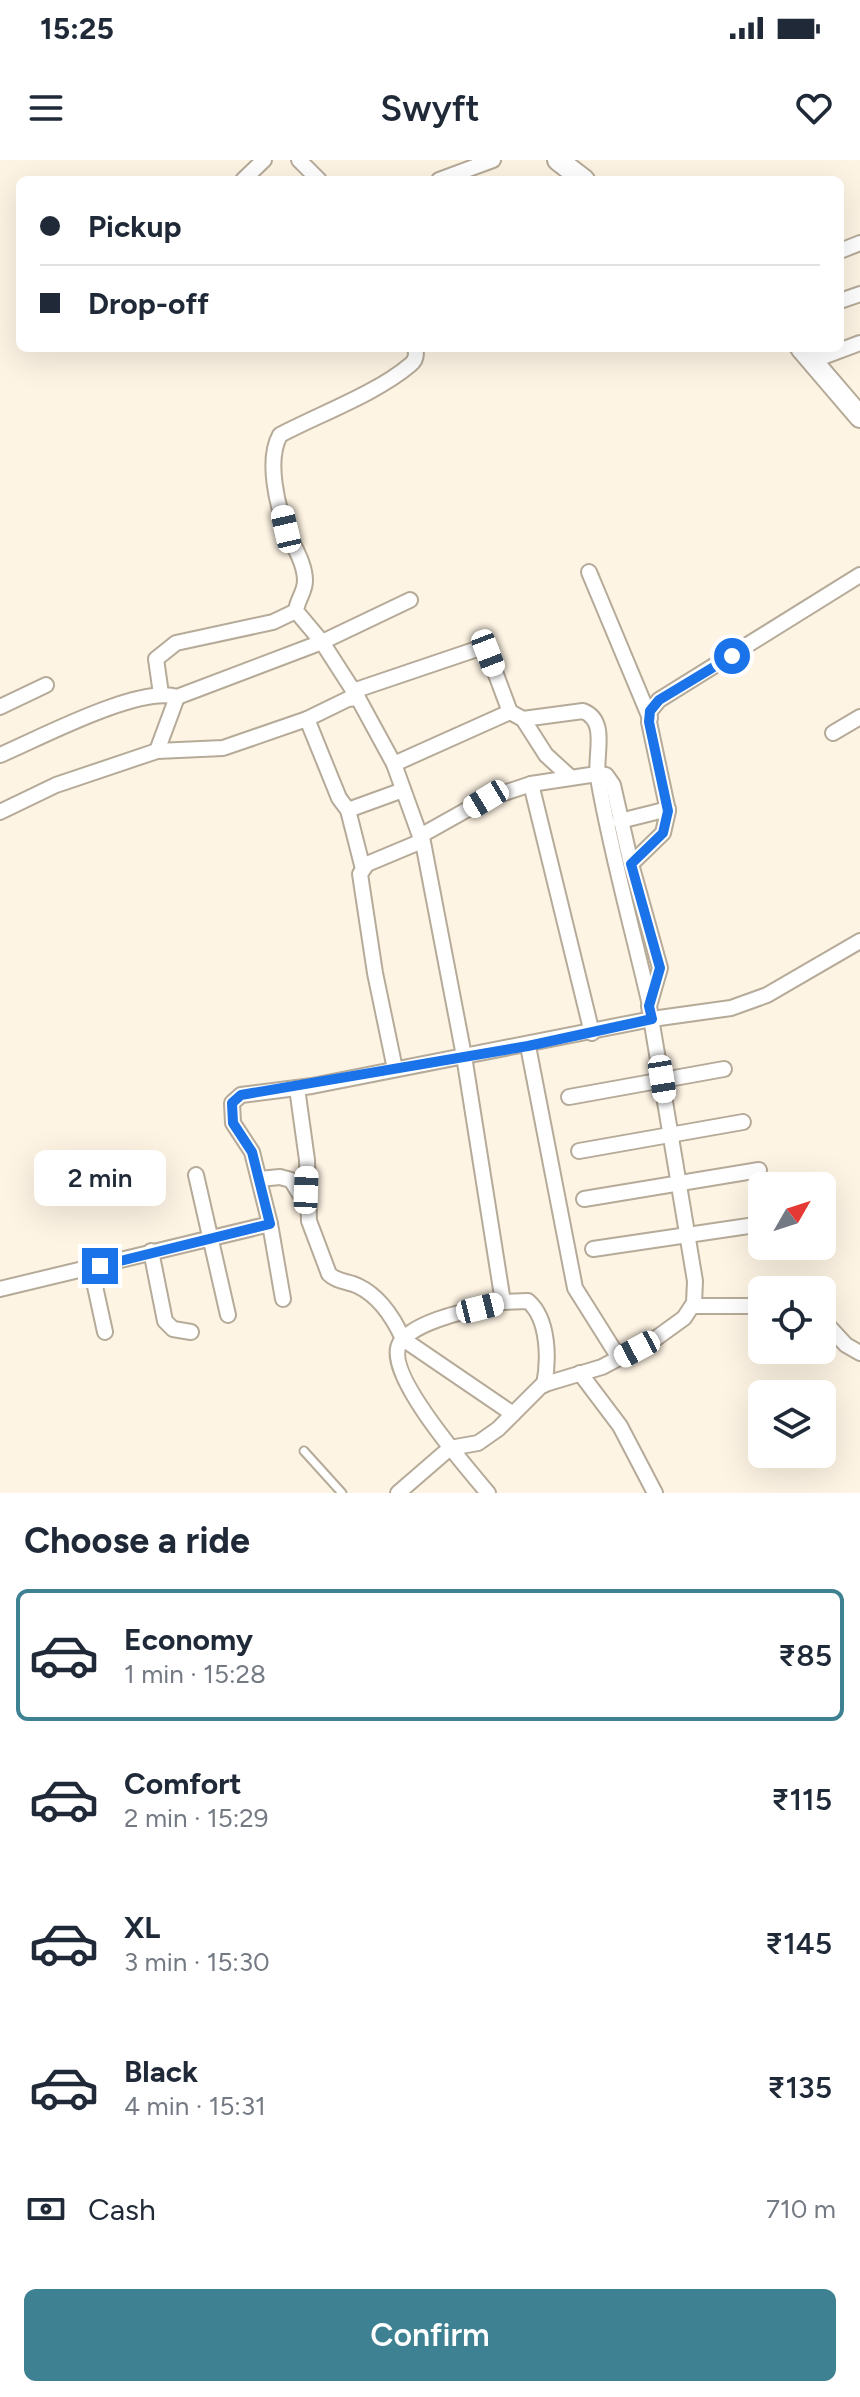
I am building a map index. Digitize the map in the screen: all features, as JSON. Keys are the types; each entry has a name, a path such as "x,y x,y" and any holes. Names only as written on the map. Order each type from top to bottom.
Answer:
{"main road":[{"path":"558,160 579,176"},
{"path":"807,355 859,415"}],"street":[{"path":"247,176 264,160"},
{"path":"299,160 315,176"},
{"path":"450,176 493,160"},
{"path":"161,694 156,662 176,643 273,622 296,611 305,589 304,572 283,516 274,445 280,435 393,377 411,364 416,358 415,352"},
{"path":"589,572 650,718 668,809 663,833 631,864"},
{"path":"650,718 659,700 857,583"},
{"path":"0,755 105,710 161,694 177,697 322,642 410,600"},
{"path":"296,611 322,642 394,764 415,832 422,839 464,1056 503,1302"},
{"path":"0,812 56,785 157,751 223,748 307,719 355,695 480,648 488,653 516,716 546,755 569,776"},
{"path":"0,707 46,685"},
{"path":"157,751 177,697"},
{"path":"394,764 516,716 588,712 599,727 597,774 649,1003 695,1281 692,1306 684,1318 655,1339 619,1358 544,1385 478,1443 450,1448 398,1493"},
{"path":"833,733 860,717"},
{"path":"307,719 339,798 348,810 363,869 360,881 395,1069"},
{"path":"363,869 422,839 486,799 531,784 569,776 597,774 610,779 660,968 649,1003"},
{"path":"531,784 592,1033"},
{"path":"348,810 403,790"},
{"path":"620,821 668,809"},
{"path":"283,1299 270,1224 252,1152 233,1123 232,1103 241,1095 297,1088 528,1046 748,1002 860,941"},
{"path":"528,1046 575,1288 619,1358"},
{"path":"569,1097 724,1069"},
{"path":"297,1088 313,1237 329,1274 359,1286 375,1297 396,1322 403,1339 513,1414"},
{"path":"579,1151 743,1122"},
{"path":"584,1199 759,1170"},
{"path":"196,1175 228,1315"},
{"path":"259,1179 280,1177 291,1180 309,1208"},
{"path":"0,1289 270,1224"},
{"path":"593,1249 748,1226"},
{"path":"151,1251 165,1321 173,1329 191,1332"},
{"path":"91,1268 105,1332"},
{"path":"488,1493 450,1448 400,1374 396,1354 403,1339 417,1328 503,1302 528,1301 535,1308 549,1351 544,1385"},
{"path":"692,1306 748,1306"},
{"path":"836,1334 860,1353"},
{"path":"580,1373 620,1426 655,1493"}],"lane":[{"path":"304,1451 342,1493"}],"route":[{"path":"100,1266 210,1236 270,1224 252,1152 233,1123 232,1103 241,1095 312,1086 528,1046 652,1019 649,1006 660,968 631,864 663,833 668,811 649,722 650,711 659,700 732,656"}]}
